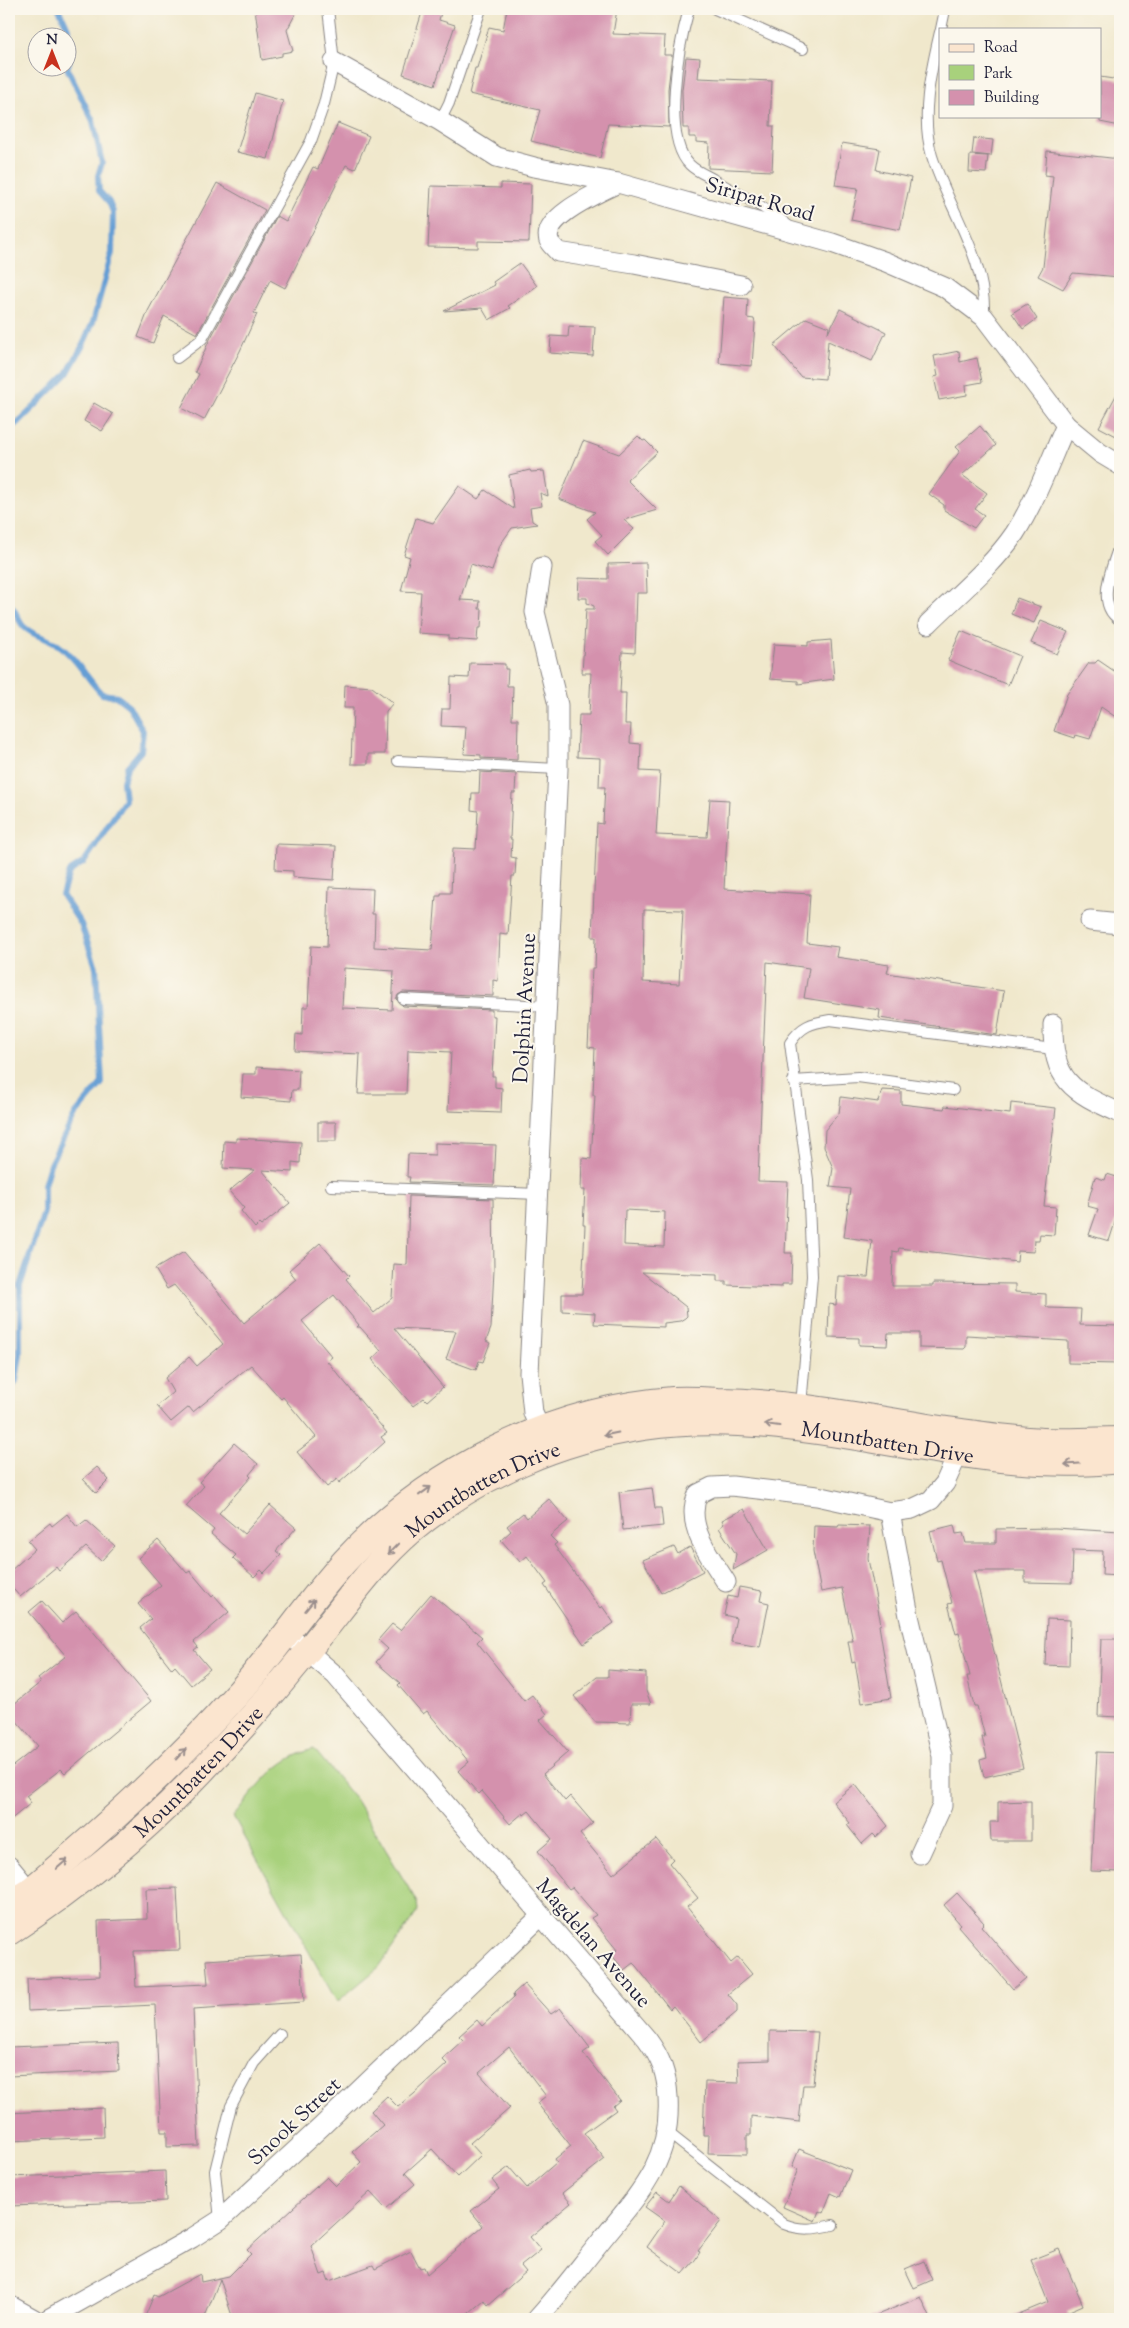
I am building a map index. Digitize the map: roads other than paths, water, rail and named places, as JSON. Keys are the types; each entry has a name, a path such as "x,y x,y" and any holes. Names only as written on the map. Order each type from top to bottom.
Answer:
{"main road":[{"name":"Mountbatten Drive","path":"28,1901 89,1876 141,1831 191,1782 308,1651 362,1581 411,1530 544,1441 585,1416 673,1400 748,1401 801,1406 937,1428 1042,1441 1120,1440"},
{"name":"Mountbatten Drive","path":"9,1932 28,1901 159,1777 240,1691 344,1562 384,1522 429,1488 493,1450 544,1441 586,1439 644,1427 700,1422 766,1424 958,1454 1059,1465 1120,1460"}],"street":[{"name":"Siripat Road","path":"334,62 440,121 497,157 534,167 618,183 795,232 886,262 935,284 984,317 1066,425 1100,453 1120,464"},
{"path":"618,183 580,203 560,216 552,225 549,234 550,242 558,252 634,264 741,285"},
{"path":"928,624 999,554 1015,532 1037,491 1066,425"},
{"name":"Dolphin Avenue","path":"542,566 535,612 558,705 558,769 529,1373 533,1414 544,1441"},
{"path":"1090,921 1120,924"},
{"path":"1053,1024 1053,1049 1060,1073 1086,1098 1120,1113"},
{"path":"726,1582 702,1543 693,1519 694,1503 698,1494 712,1487 732,1486 816,1496 890,1512 912,1509 931,1500 944,1483 958,1454"},
{"path":"890,1512 909,1616 942,1756 942,1806 920,1854"},
{"name":"Magdelan Avenue","path":"286,1634 335,1675 658,2054 665,2068 668,2086 667,2132 662,2154 637,2197 537,2319"},
{"path":"9,1866 28,1901"},
{"name":"Snook Street","path":"48,2319 192,2238 220,2220 321,2127 542,1916"},
{"path":"9,2305 34,2319"}],"lane":[{"path":"177,358 202,339 311,141 324,104 334,62 328,9"},
{"path":"440,121 449,103 481,9"},
{"path":"689,9 682,33 676,94 676,133 680,152 690,166 775,214 795,232"},
{"path":"715,9 803,49"},
{"path":"941,28 945,10"},
{"path":"939,39 929,82 928,124 932,155 979,269 985,296 984,317"},
{"path":"1120,543 1110,572 1107,596 1110,610 1120,620"},
{"path":"398,761 558,769"},
{"path":"403,999 546,1006"},
{"path":"801,1406 812,1276 808,1180 790,1043 797,1031 809,1023 830,1020 1053,1049"},
{"path":"794,1081 858,1077 953,1090"},
{"path":"331,1186 538,1194"},
{"path":"220,2220 215,2172 231,2106 254,2063 280,2034"},
{"path":"667,2132 784,2224 796,2229 808,2230 833,2225"}],"waterway":[{"path":"59,9 68,28"},
{"path":"9,429 22,419 67,374 93,322 112,253 113,212 109,202 99,191 98,176 102,163 93,121 72,78"},
{"path":"9,604 24,627 32,633 54,642 64,650 102,694 116,696 129,706 143,731 141,751 127,767 123,782 125,800 84,862 69,872 62,895 81,924 96,967 102,1083 75,1115 50,1164 44,1185 44,1212 20,1286 20,1355 16,1381 9,1393"}]}
